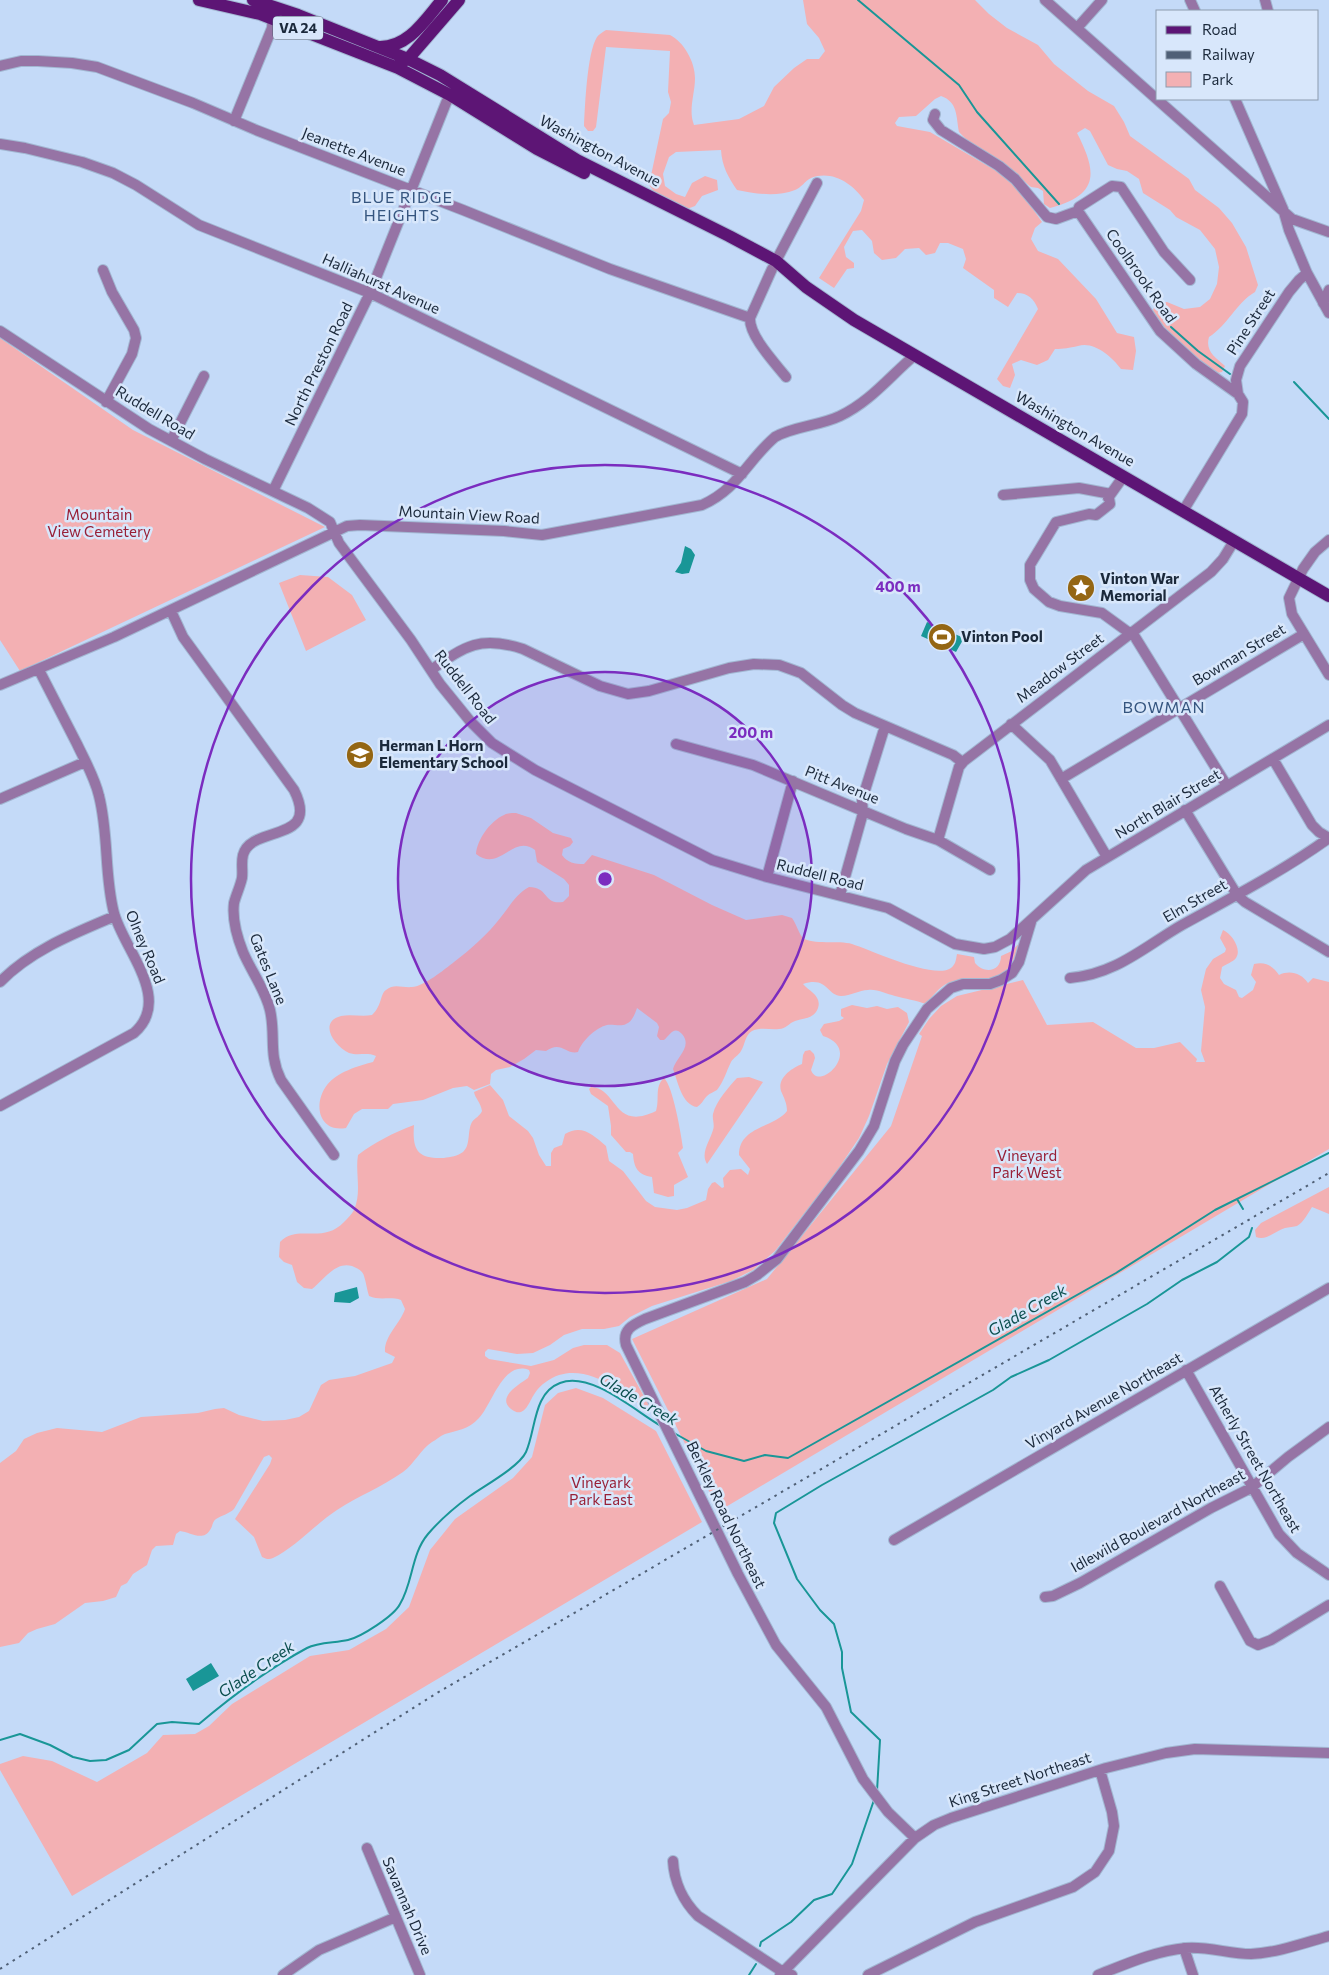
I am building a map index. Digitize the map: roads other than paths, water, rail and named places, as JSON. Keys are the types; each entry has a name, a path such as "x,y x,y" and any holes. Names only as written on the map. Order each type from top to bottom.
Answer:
{"main road":[{"name":"VA 24","path":"200,0 236,8 273,9 298,15 376,46 390,47 404,41 443,0"},
{"name":"VA 24","path":"253,0 401,60"},
{"path":"401,60 429,23 443,0"},
{"path":"401,60 459,0"},
{"name":"Washington Avenue","path":"376,46 401,60 463,88 544,141 577,160 729,236 854,320 1329,596"},
{"name":"Washington Avenue","path":"401,60 450,95 537,149 774,265"}],"street":[{"path":"1046,0 1156,97"},
{"path":"1077,28 1102,0"},
{"path":"234,121 272,28 273,9"},
{"name":"Jeanette Avenue","path":"0,66 21,61 38,61 97,67 193,103 234,121 610,269 750,318"},
{"path":"450,95 463,88"},
{"name":"North Preston Road","path":"273,491 370,293 450,95"},
{"path":"1159,100 1292,219 1329,232"},
{"path":"1235,100 1283,209 1289,230 1307,273 1329,313"},
{"path":"935,114 933,120 941,130 1004,170 1024,188 1047,217 1056,219 1078,211 1079,207 1112,186 1121,186 1155,241 1190,280"},
{"name":"Halliahurst Avenue","path":"0,144 25,148 100,168 136,185 199,225 370,293 742,474"},
{"path":"786,377 761,344 750,324 750,318 774,265 817,183"},
{"name":"Coolbrook Road","path":"1078,211 1160,331 1196,364 1238,394"},
{"path":"103,270 112,292 134,330 136,338 132,354 106,402"},
{"name":"Pine Street","path":"1238,394 1236,380 1240,366 1289,292 1307,273"},
{"path":"1323,303 1329,290"},
{"name":"Ruddell Road","path":"0,331 106,402 171,441 273,491 330,522 339,543 440,684 482,735 509,755 693,851 734,868 888,908 955,944 984,949 1004,944 1032,921"},
{"name":"Mountain View Road","path":"0,685 39,670 171,611 347,526 504,531 542,535 702,505 722,494 774,437 782,433 824,422 851,410 876,392 915,355"},
{"path":"171,441 204,376"},
{"path":"1183,511 1211,468 1242,414 1243,402 1238,394"},
{"path":"1123,476 1110,496 1091,509 1089,514 1056,522 1030,565 1030,580 1034,589 1049,602 1060,606 1102,613 1138,639 1227,786"},
{"path":"1003,495 1079,488 1110,496"},
{"path":"1329,540 1303,569 1289,602 1292,614 1329,675"},
{"name":"Meadow Street","path":"962,762 1217,566 1234,541"},
{"name":"Gates Lane","path":"171,611 183,637 294,790 299,800 300,814 288,830 254,842 245,850 241,882 234,903 234,918 243,951 270,1010 272,1051 276,1071 334,1155"},
{"name":"Bowman Street","path":"1061,778 1304,634"},
{"path":"431,670 460,650 476,644 488,643 523,649 600,686 628,694 650,691 729,668 754,664 779,665 801,673 842,705 953,755 962,762 938,840"},
{"name":"Olney Road","path":"0,1106 134,1033 146,1020 150,1006 147,986 115,916 110,891 103,814 95,781 39,670"},
{"path":"1011,724 1044,753 1061,778 1107,857"},
{"name":"North Blair Street","path":"1032,921 1077,877 1107,857 1329,725"},
{"path":"840,895 863,810 862,800 885,726"},
{"name":"Pitt Avenue","path":"676,744 736,759 793,781 906,829 938,840 990,870"},
{"path":"1273,759 1312,824 1319,832 1329,838"},
{"path":"0,799 85,762"},
{"path":"767,877 793,781"},
{"path":"1186,810 1237,895 1245,902 1329,952"},
{"name":"Elm Street","path":"1070,978 1096,974 1111,969 1329,838"},
{"path":"0,982 15,968 40,952 115,916"},
{"name":"Berkley Road Northeast","path":"915,1838 888,1812 863,1779 826,1707 776,1645 746,1590 626,1345 625,1339 627,1330 638,1322 662,1311 745,1282 757,1276 777,1259 830,1191 867,1139 878,1114 895,1061 920,1019 950,988 964,984 990,984 1012,973 1020,962 1032,921"},
{"name":"Vinyard Avenue Northeast","path":"894,1540 1329,1288"},
{"name":"Atherly Street Northeast","path":"1186,1370 1283,1540 1296,1553 1329,1575"},
{"name":"Idlewild Boulevard Northeast","path":"1046,1597 1080,1583 1211,1508 1253,1487 1275,1467 1329,1427"},
{"path":"1220,1586 1250,1641 1254,1644 1262,1644 1329,1605"},
{"name":"King Street Northeast","path":"785,1974 915,1838 934,1825 951,1818 1100,1770 1145,1757 1185,1750 1231,1749 1329,1753"},
{"path":"868,1975 975,1922 1073,1887 1095,1872 1109,1851 1114,1826 1100,1770"},
{"name":"Savannah Drive","path":"367,1848 420,1975"},
{"path":"673,1861 673,1869 681,1893 691,1909 710,1925 785,1974"},
{"path":"283,1975 319,1950 396,1917"},
{"path":"1098,1975 1143,1958 1184,1948 1198,1947 1235,1953 1263,1953 1329,1936"},
{"path":"1184,1948 1193,1975"}],"waterway":[{"path":"858,0 959,85 977,112 1059,204"},
{"path":"1171,327 1198,351 1230,374"},
{"path":"1294,382 1329,419"},
{"name":"Glade Creek","path":"674,1433 706,1451 744,1461 765,1455 788,1458 1116,1273 1215,1210 1329,1153"},
{"path":"1237,1199 1243,1209"},
{"path":"877,1791 880,1740 851,1712 842,1668 842,1652 834,1624 820,1610 797,1579 774,1523 776,1513 822,1485 993,1390 1011,1377 1049,1360 1147,1304 1182,1280 1217,1262 1249,1237 1252,1228"},
{"name":"Glade Creek","path":"0,1740 20,1734 50,1745 73,1757 90,1761 106,1760 129,1750 157,1724 172,1722 199,1724 251,1683 311,1646 348,1640 361,1635 377,1625 397,1609 400,1604 418,1550 428,1534 470,1496 509,1470 522,1458 529,1443 540,1403 551,1388 560,1383 572,1381 599,1387 661,1426"},
{"path":"760,1946 761,1942 791,1922 814,1900 832,1894 852,1864 874,1800"},
{"path":"749,1975 756,1964"}],"railway":[{"path":"0,1969 437,1693 1329,1173"}],"place":[{"name":"Vinton War Memorial","path":"1081,588"},
{"name":"Vinton Pool","path":"942,637"},
{"name":"Herman L Horn Elementary School","path":"360,755"}],"district":[{"name":"BLUE RIDGE HEIGHTS","path":"402,206"},
{"name":"BOWMAN","path":"1164,707"}],"park label":[{"name":"Mountain View Cemetery","path":"99,524"},
{"name":"Vineyard Park West","path":"1027,1164"},
{"name":"Vineyark Park East","path":"601,1492"}]}
